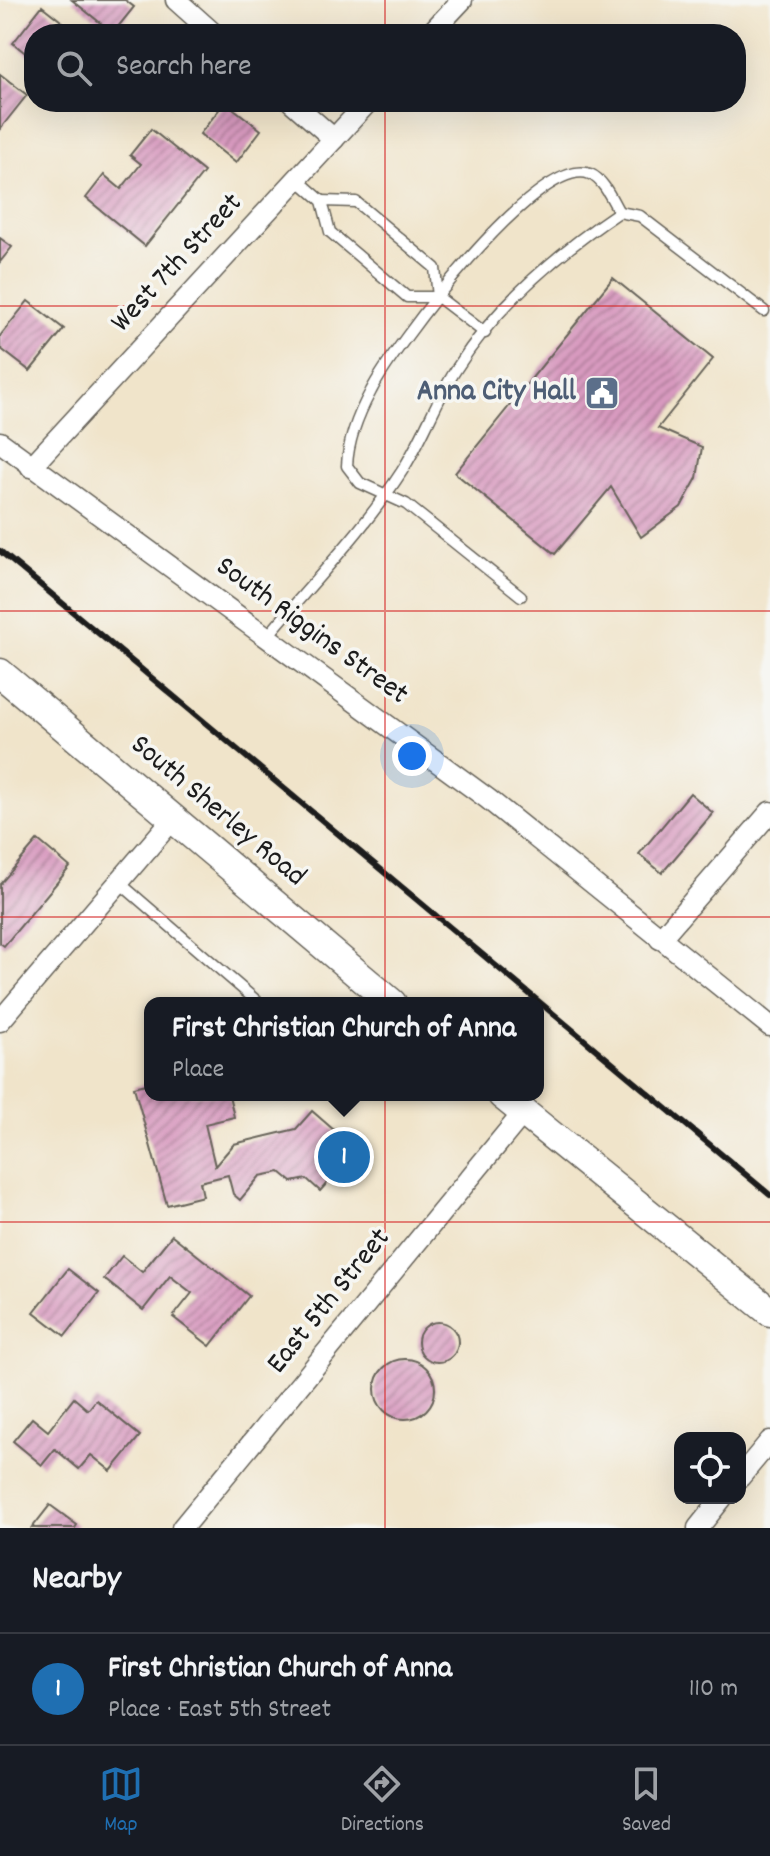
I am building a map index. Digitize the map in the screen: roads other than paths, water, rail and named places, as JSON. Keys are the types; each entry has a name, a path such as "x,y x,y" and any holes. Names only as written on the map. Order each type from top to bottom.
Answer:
{"street":[{"path":"176,0 203,24"},
{"path":"439,24 462,0"},
{"path":"303,112 334,139"},
{"name":"West 7th Street","path":"31,467 359,112"},
{"name":"South Riggins Street","path":"0,442 488,799 770,1026"},
{"name":"South Sherley Road","path":"0,673 385,997"},
{"path":"660,939 770,812"},
{"path":"0,1021 121,884 172,820"},
{"path":"513,1104 770,1312"},
{"name":"East 5th Street","path":"182,1528 513,1104"},
{"path":"746,1470 770,1441"},
{"path":"698,1528 717,1504"}],"lane":[{"path":"521,596 428,520 360,483 347,466 348,449 371,390 438,297 509,216 551,181 571,173 590,174 605,187 619,212"},
{"path":"297,179 322,201 330,232 407,297 438,297 485,333"},
{"path":"322,201 356,202 435,268 438,297"},
{"path":"267,637 385,494 402,470 457,368 515,296 592,230 619,212 640,216 764,311"},
{"path":"121,884 252,997"}],"railway":[{"path":"0,551 533,997"},
{"path":"544,1006 770,1195"}],"place":[{"name":"Anna City Hall","path":"602,393"},
{"name":"First Christian Church of Anna","path":"344,1157"}]}
